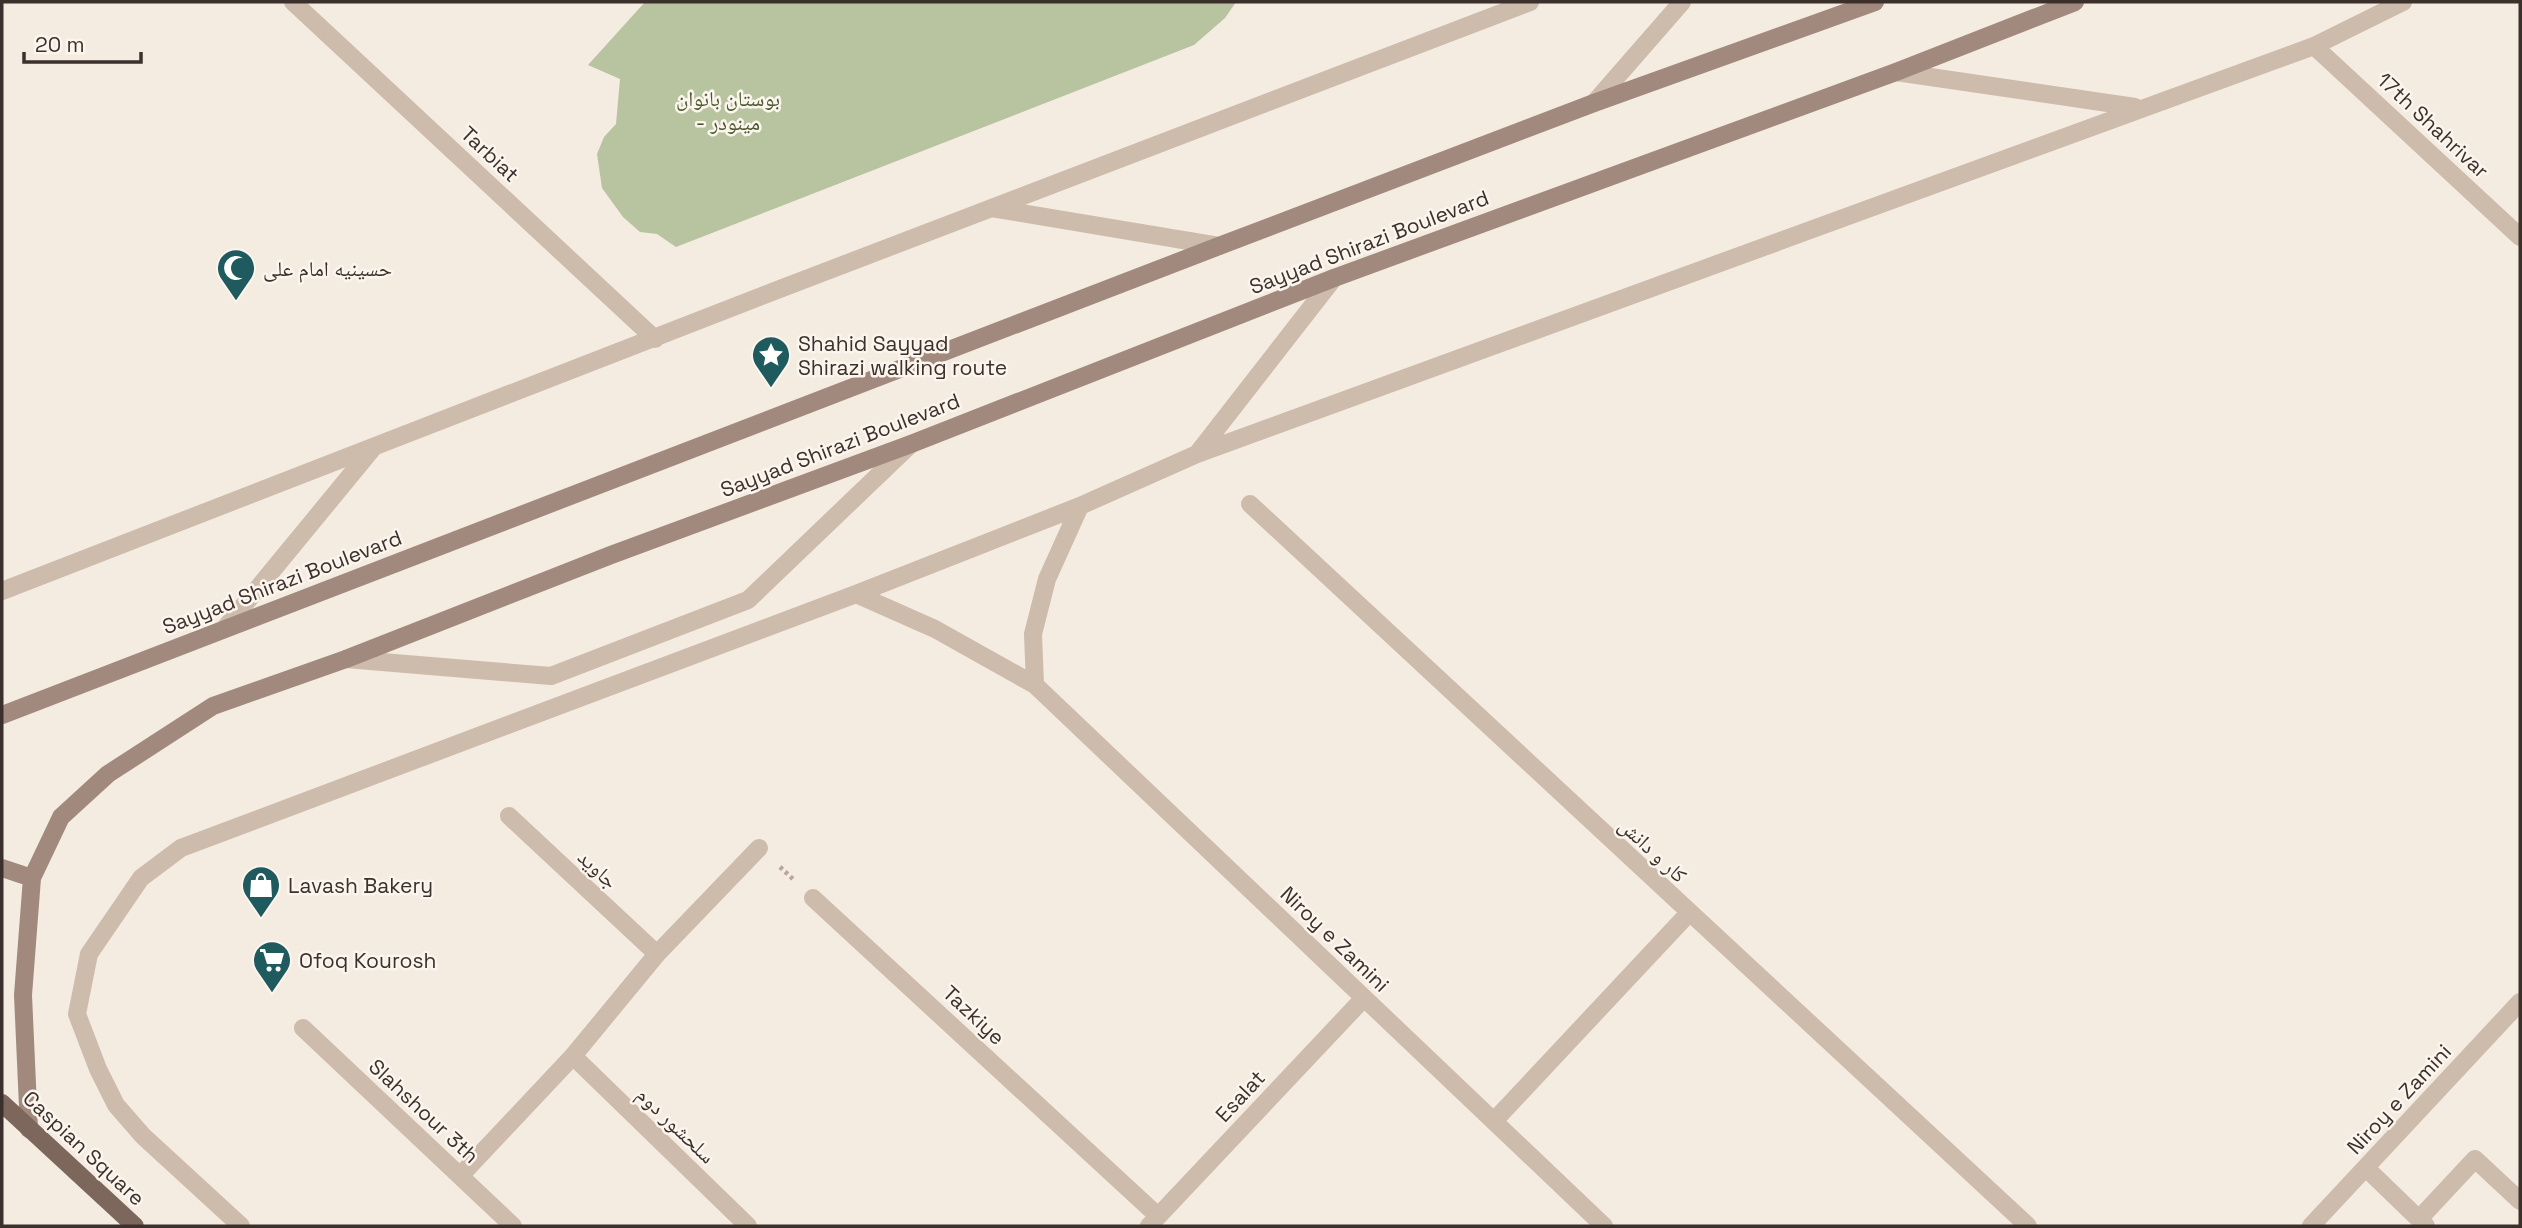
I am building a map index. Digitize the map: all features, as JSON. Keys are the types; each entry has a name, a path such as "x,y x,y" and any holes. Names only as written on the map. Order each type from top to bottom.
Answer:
{"main road":[{"name":"Sayyad Shirazi Boulevard","path":"2,715 1594,103 1875,2"},
{"name":"Sayyad Shirazi Boulevard","path":"29,1129 23,995 32,878 61,817 108,774 213,706 346,659 611,555 911,444 1334,278 1896,72 2075,2"},
{"path":"2,868 32,878"},
{"name":"Caspian Square","path":"2,1103 135,1226"}],"street":[{"name":"Tarbiat","path":"293,2 655,340"},
{"path":"2,591 375,445 655,340 988,207 1530,2"},
{"path":"1594,103 1682,2"},
{"path":"241,1226 143,1136 116,1105 98,1069 77,1014 89,954 141,878 181,848 856,594 1080,506 1197,454 2314,46 2403,2"},
{"name":"17th Shahrivar","path":"2314,46 2520,237"},
{"path":"1896,72 2139,108"},
{"path":"988,207 1219,246"},
{"path":"1197,454 1334,278"},
{"path":"346,659 551,676 748,600 911,444"},
{"path":"225,628 375,445"},
{"name":"کار و دانش","path":"1250,505 1688,914 2028,1226"},
{"path":"1035,685 1033,634 1047,579 1080,506"},
{"name":"Niroy e Zamini","path":"856,594 947,635 1035,685 1604,1226"},
{"name":"جاوید","path":"509,816 657,954"},
{"path":"460,1176 573,1056 657,954 759,848"},
{"name":"Tazkiye","path":"813,898 1154,1221"},
{"path":"1494,1121 1688,914"},
{"name":"Esalat","path":"1154,1221 1364,998"},
{"name":"Niroy e Zamini","path":"2311,1226 2520,1002"},
{"name":"Slahshour 3th","path":"303,1028 513,1226"},
{"name":"سلحشور دوم","path":"573,1056 748,1226"},
{"path":"2365,1168 2423,1222 2475,1159 2520,1201"}],"path":[{"path":"759,848 813,898"}],"green space":[{"name":"بوستان بانوان - مینودر","path":"645,2 1236,2 1225,18 1194,45 676,247 657,234 640,232 623,217 602,188 597,154 604,137 616,124 620,79 588,65"}],"place":[{"name":"حسینیه امام علی","path":"236,302"},
{"name":"Shahid Sayyad Shirazi walking route","path":"771,389"},
{"name":"Lavash Bakery","path":"261,919"},
{"name":"Ofoq Kourosh","path":"272,994"}]}
